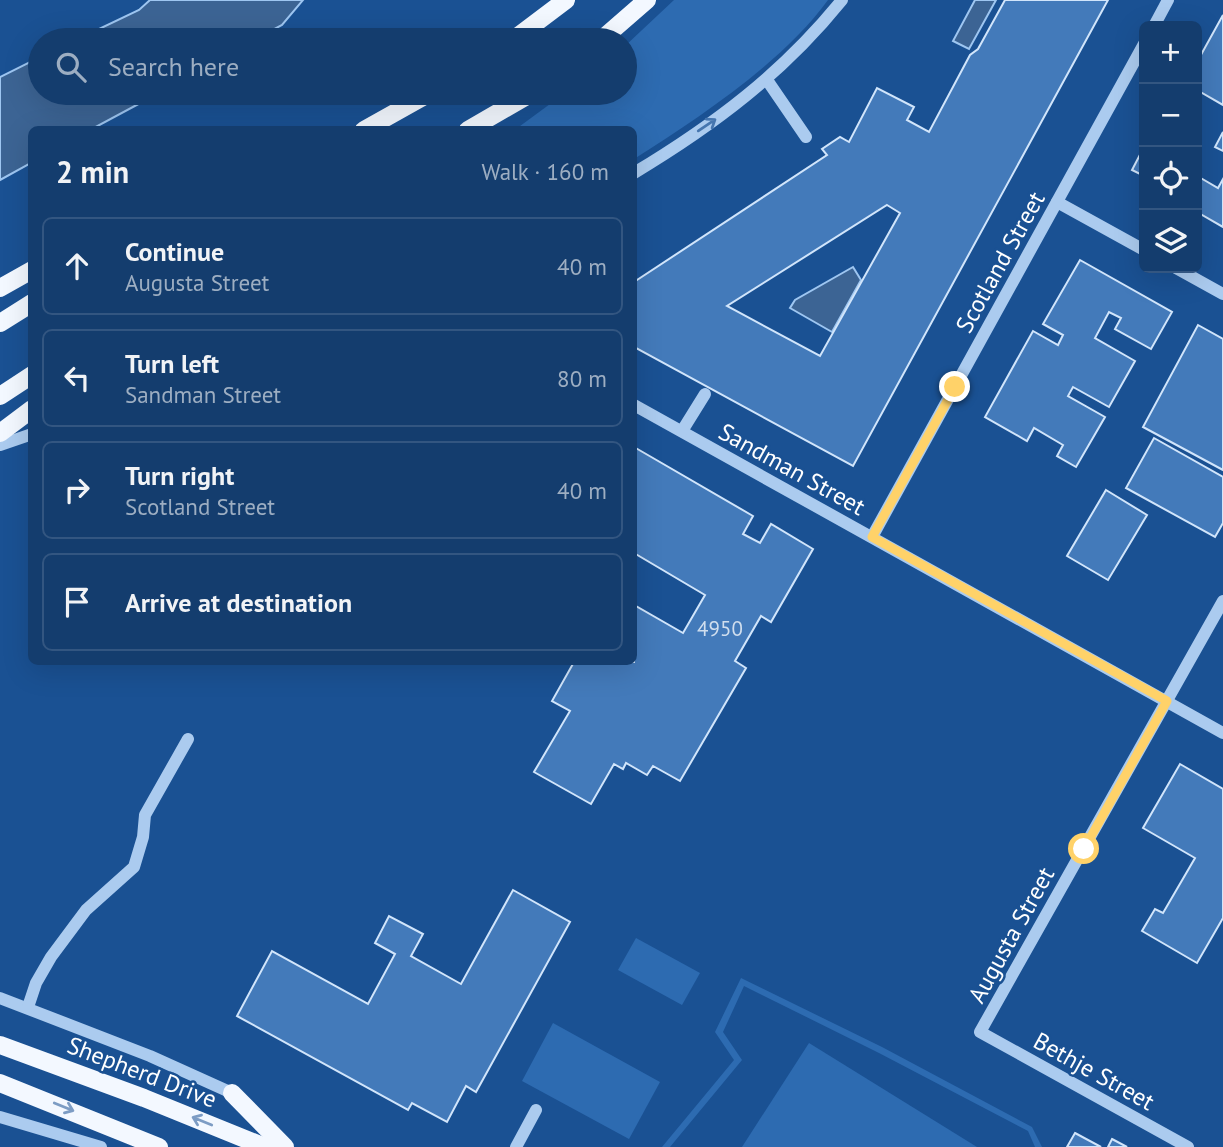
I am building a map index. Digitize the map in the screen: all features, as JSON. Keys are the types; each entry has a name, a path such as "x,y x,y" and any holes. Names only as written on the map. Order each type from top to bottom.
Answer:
{"main road":[{"path":"529,28 566,0"},
{"path":"615,28 647,0"},
{"path":"368,126 407,105"},
{"path":"475,126 511,105"},
{"path":"0,288 28,272"},
{"path":"0,323 28,306"},
{"path":"0,396 28,378"},
{"path":"0,433 28,413"},
{"name":"Shepherd Drive","path":"0,1045 144,1098 265,1147"},
{"path":"0,1083 159,1147"},
{"path":"232,1093 285,1147"}],"street":[{"path":"637,171 728,112 767,80 807,42 842,0"},
{"path":"1157,21 1168,0"},
{"name":"Scotland Street","path":"872,537 1139,53"},
{"path":"767,80 806,137"},
{"path":"1057,202 1139,247"},
{"path":"1185,273 1223,294"},
{"path":"682,431 705,394"},
{"name":"Sandman Street","path":"637,407 1223,733"},
{"path":"0,445 28,435"},
{"name":"Augusta Street","path":"980,1032 1223,601"},
{"path":"28,1007 36,983 51,957 86,910 134,867 143,837 145,815 188,739"},
{"path":"0,998 150,1056 232,1093"},
{"name":"Bethje Street","path":"980,1032 1188,1147"},
{"path":"516,1147 536,1110"},
{"path":"0,1117 100,1147"}],"shaded area":[{"path":"150,0 303,0 276,28 101,28 139,10"},
{"path":"674,0 828,0 788,46 764,67 712,107 637,157 637,126 520,126 549,105 637,105 637,35"},
{"path":"975,0 996,0 969,49 953,41"},
{"path":"28,63 28,105 137,105 98,126 28,126 28,165 0,180 0,77"},
{"path":"853,267 861,280 832,332 790,308 795,300"},
{"path":"636,938 700,973 682,1005 618,970"},
{"path":"741,978 882,1047 1032,1127 1042,1147 1035,1147 1028,1131 744,986 723,1032 742,1060 670,1147 662,1147 734,1060 715,1032"},
{"path":"553,1023 660,1082 629,1139 522,1081"},
{"path":"809,1043 977,1147 742,1147"}],"building":[{"path":"1005,0 1108,0 853,466 637,349 637,280 827,155 822,149 840,137 849,142 877,88 914,107 907,120 929,132 970,55 978,49","holes":["887,205 900,213 820,356 727,306"]},
{"path":"1223,15 1223,105 1202,93 1202,53"},
{"path":"1223,132 1223,151 1215,147"},
{"path":"1139,157 1139,174 1132,170"},
{"path":"1202,179 1218,188 1223,179 1223,227 1202,215"},
{"path":"1080,260 1172,312 1151,349 1115,329 1121,318 1109,312 1095,338 1135,361 1109,407 1073,387 1068,396 1105,417 1076,467 1057,456 1063,445 1034,428 1027,441 985,417 1033,331 1058,345 1063,335 1043,324"},
{"path":"1198,325 1223,339 1223,470 1143,427"},
{"path":"1154,438 1223,477 1223,523 1215,537 1126,488"},
{"path":"637,449 753,516 743,534 760,543 771,524 813,549 771,622 761,616 735,661 746,668 680,781 653,766 647,775 626,763 623,769 614,764 591,804 534,772 570,711 552,701 572,665 637,665 637,607 683,633 705,595 637,555"},
{"path":"1106,490 1147,515 1108,580 1067,556"},
{"path":"1180,764 1223,789 1223,918 1197,963 1142,931 1155,909 1163,913 1195,858 1143,828"},
{"path":"513,890 570,922 476,1092 466,1086 447,1122 412,1103 408,1110 237,1016 272,951 368,1004 395,954 375,943 389,916 423,934 411,956 461,984"},
{"path":"1075,1133 1101,1147 1067,1147"},
{"path":"1112,1139 1127,1147 1108,1147"}],"route":[{"path":"955,387 872,537 1167,701 1084,849"}]}
